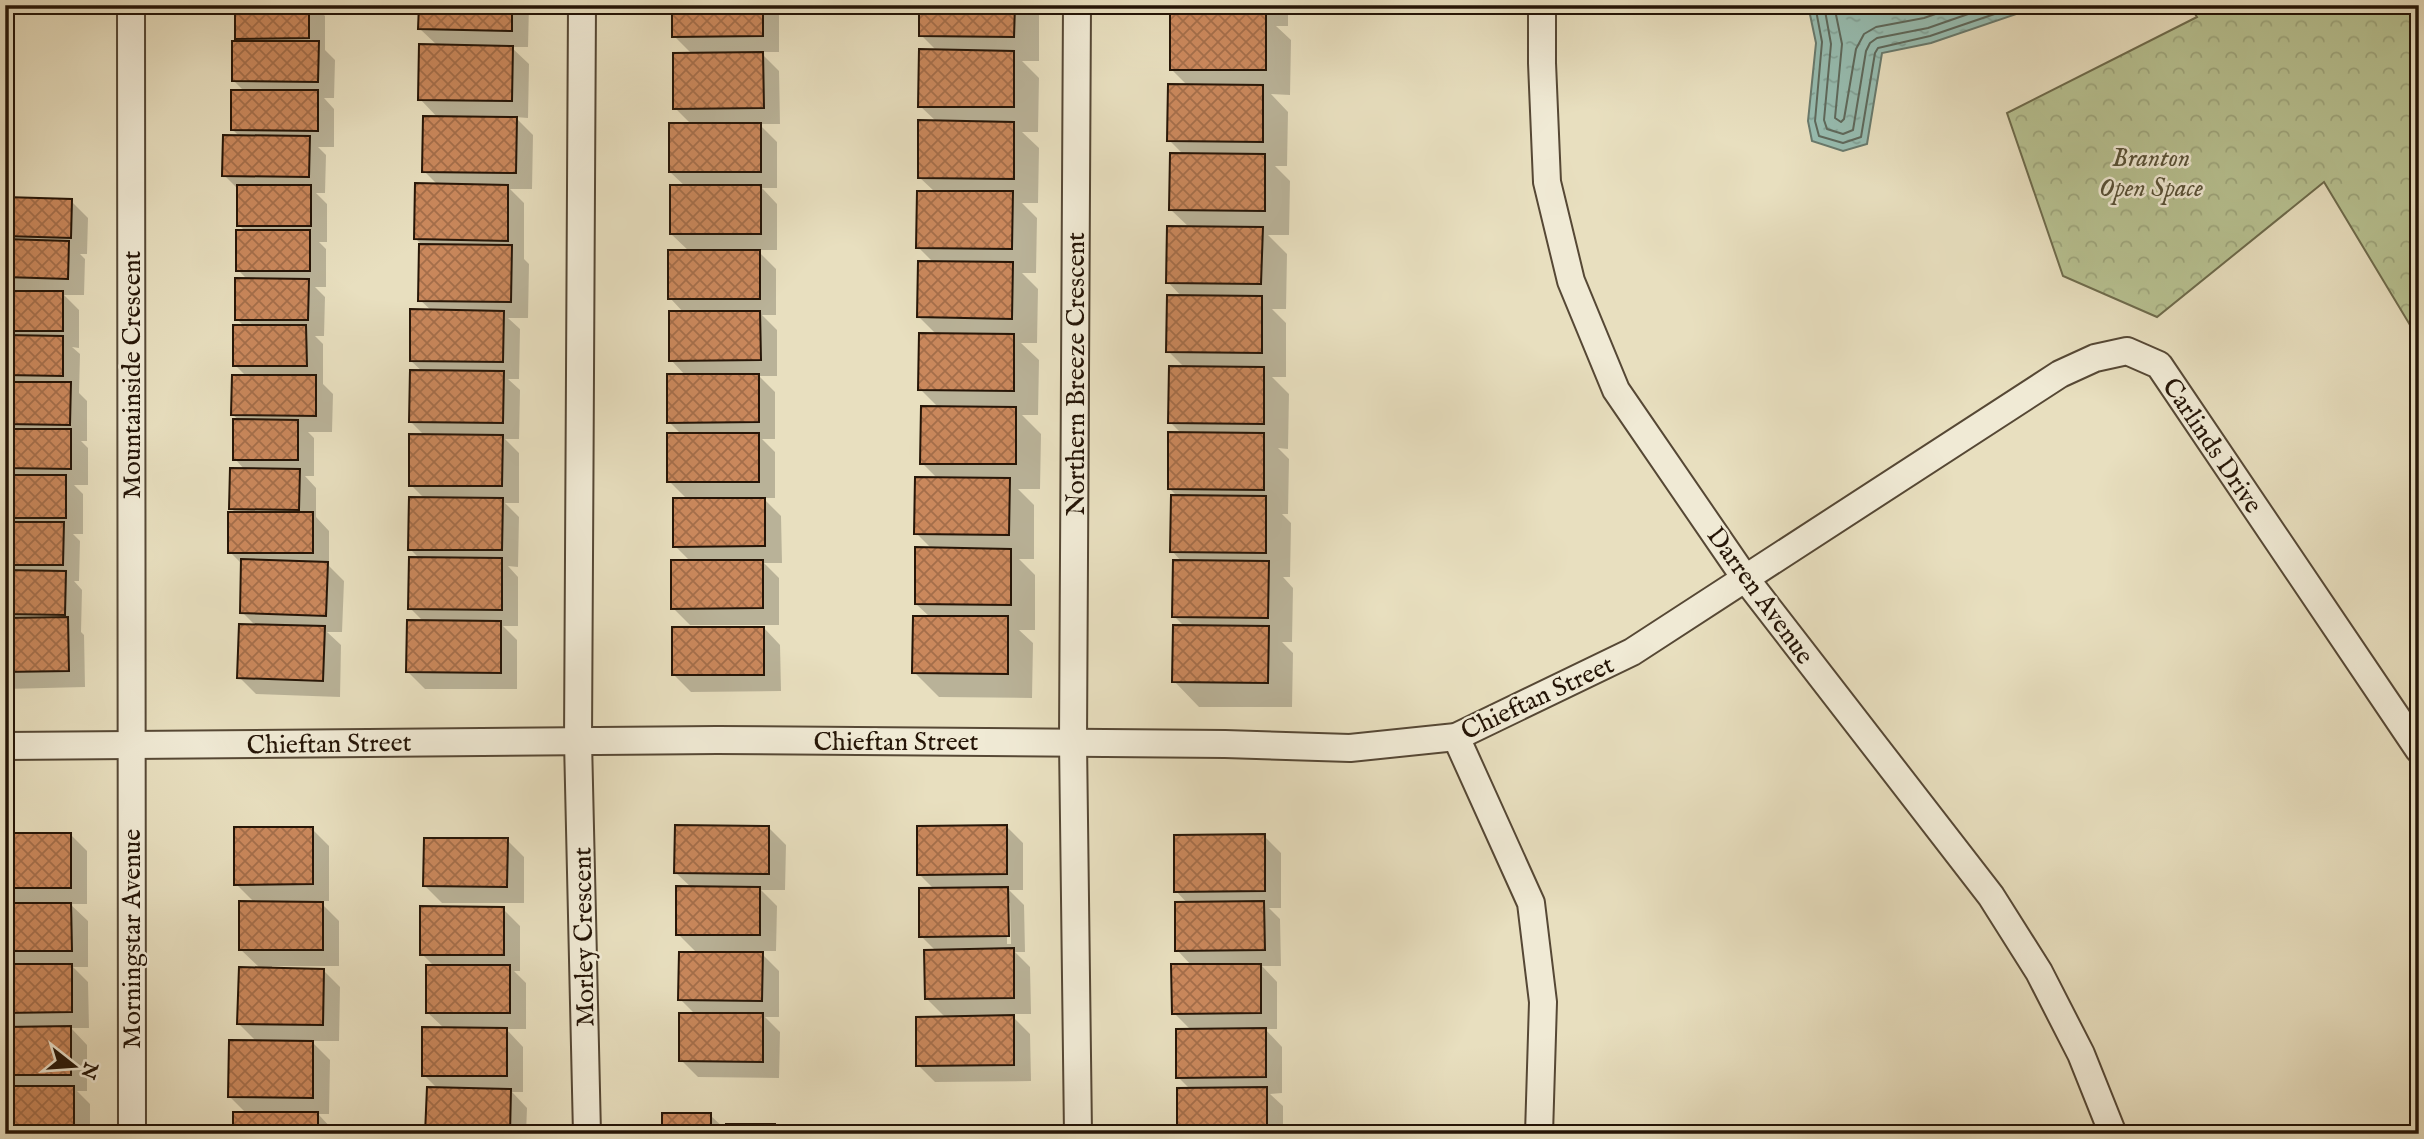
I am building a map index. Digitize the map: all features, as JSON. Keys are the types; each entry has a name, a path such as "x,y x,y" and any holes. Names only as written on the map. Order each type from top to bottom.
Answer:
{"street":[{"name":"Mountainside Crescent","path":"130,745 131,5"},
{"path":"578,741 582,5"},
{"name":"Northern Breeze Crescent","path":"1073,742 1077,5"},
{"name":"Darren Avenue","path":"1542,5 1547,183 1571,281 1616,390 1745,578 1990,896 2039,972 2081,1054 2113,1134"},
{"name":"Carlinds Drive","path":"1745,578 2060,374 2095,358 2127,351 2159,365 2419,750"},
{"name":"Chieftan Street","path":"5,746 578,741 1073,742 1350,748 1456,737 1632,652 1745,578"},
{"path":"1456,737 1531,903 1543,1002 1539,1134"},
{"name":"Morley Crescent","path":"578,741 587,1134"},
{"path":"1073,742 1078,1134"},
{"name":"Morningstar Avenue","path":"130,745 132,1134"}],"green space":[{"name":"Branton Open Space","path":"2189,5 2419,5 2419,340 2324,182 2157,317 2063,276 2007,113 2197,17"}],"water":[{"path":"1808,5 2043,5 1931,43 1882,53 1867,144 1843,151 1812,141 1808,121 1816,43"}],"building":[{"path":"235,5 309,5 309,38 235,39"},
{"path":"419,5 512,5 512,31 418,29"},
{"path":"672,5 763,5 763,36 672,37"},
{"path":"919,5 1015,5 1014,37 919,36"},
{"path":"1170,12 1266,13 1266,70 1170,70"},
{"path":"232,41 319,41 318,82 232,81"},
{"path":"419,44 513,46 512,101 418,100"},
{"path":"919,49 1014,51 1014,107 918,107"},
{"path":"763,52 764,108 673,109 673,53"},
{"path":"1168,84 1263,85 1263,142 1167,141"},
{"path":"231,90 318,90 318,131 231,130"},
{"path":"423,116 517,117 516,173 422,172"},
{"path":"918,120 1014,122 1014,179 918,178"},
{"path":"669,123 761,123 761,172 669,172"},
{"path":"223,135 310,136 309,177 222,176"},
{"path":"1170,153 1265,154 1265,211 1169,210"},
{"path":"415,183 508,185 508,241 414,239"},
{"path":"237,185 311,185 311,226 237,226"},
{"path":"670,185 761,185 761,234 670,234"},
{"path":"917,191 1013,191 1012,249 916,248"},
{"path":"5,197 72,199 71,238 5,236"},
{"path":"1167,226 1263,227 1261,284 1166,283"},
{"path":"236,230 310,230 310,271 236,271"},
{"path":"5,239 69,241 68,279 5,277"},
{"path":"419,244 512,245 511,302 418,301"},
{"path":"668,250 760,250 760,299 668,299"},
{"path":"918,261 1013,262 1012,319 917,317"},
{"path":"235,278 309,279 308,320 235,320"},
{"path":"5,291 63,291 63,331 5,331"},
{"path":"1167,295 1262,296 1262,353 1166,352"},
{"path":"410,309 504,311 503,362 410,361"},
{"path":"669,311 760,311 761,360 669,361"},
{"path":"233,325 306,325 307,366 233,366"},
{"path":"919,333 1014,334 1014,391 918,390"},
{"path":"5,335 63,336 63,376 5,375"},
{"path":"1169,366 1264,367 1264,424 1168,423"},
{"path":"410,370 504,371 503,423 409,422"},
{"path":"667,374 759,374 759,422 667,423"},
{"path":"232,375 316,375 316,416 231,415"},
{"path":"5,382 71,382 70,425 5,424"},
{"path":"921,406 1016,407 1016,464 920,464"},
{"path":"233,419 298,420 298,460 233,460"},
{"path":"5,429 71,429 71,469 5,468"},
{"path":"1168,432 1264,433 1264,490 1168,489"},
{"path":"667,433 759,433 759,482 667,482"},
{"path":"409,434 503,435 502,486 409,486"},
{"path":"230,468 300,469 299,510 229,509"},
{"path":"5,475 66,475 66,518 5,518"},
{"path":"915,477 1010,478 1009,535 914,534"},
{"path":"1171,495 1266,496 1266,553 1170,552"},
{"path":"409,497 503,498 502,550 408,550"},
{"path":"673,498 765,498 765,546 673,547"},
{"path":"228,512 313,512 313,553 228,553"},
{"path":"5,522 64,522 63,565 5,565"},
{"path":"915,547 1011,549 1011,605 915,604"},
{"path":"409,557 502,558 502,610 408,609"},
{"path":"241,559 328,562 326,616 240,613"},
{"path":"671,560 763,560 763,608 671,609"},
{"path":"1173,560 1269,561 1268,618 1172,617"},
{"path":"5,570 66,571 65,615 5,614"},
{"path":"913,616 1008,616 1008,674 912,673"},
{"path":"68,617 69,671 5,672 5,618"},
{"path":"407,620 501,621 501,673 406,672"},
{"path":"239,624 325,626 323,681 237,678"},
{"path":"1173,625 1269,626 1268,683 1172,682"},
{"path":"672,627 764,627 764,675 672,675"},
{"path":"675,825 769,826 769,874 674,873"},
{"path":"1007,825 1007,874 917,875 917,826"},
{"path":"234,827 313,827 313,884 234,885"},
{"path":"5,833 71,833 71,888 5,888"},
{"path":"1265,834 1265,891 1174,892 1174,835"},
{"path":"424,838 508,838 507,887 423,886"},
{"path":"676,886 760,887 760,935 676,935"},
{"path":"1008,887 1009,936 919,937 919,888"},
{"path":"239,901 323,902 323,950 239,950"},
{"path":"1264,901 1265,950 1175,951 1175,902"},
{"path":"5,903 71,903 72,951 5,951"},
{"path":"420,906 504,907 504,955 420,955"},
{"path":"1014,948 1014,998 925,999 924,950"},
{"path":"679,952 763,952 762,1001 678,1000"},
{"path":"5,964 72,964 72,1012 5,1013"},
{"path":"1171,964 1261,964 1261,1013 1172,1014"},
{"path":"426,965 510,965 510,1013 426,1013"},
{"path":"239,967 324,969 323,1025 237,1024"},
{"path":"679,1013 763,1013 763,1062 679,1061"},
{"path":"1014,1015 1014,1065 916,1066 916,1017"},
{"path":"71,1026 71,1075 5,1075 5,1027"},
{"path":"422,1027 507,1028 507,1076 422,1076"},
{"path":"1266,1028 1266,1077 1176,1078 1176,1029"},
{"path":"229,1040 313,1041 313,1098 228,1097"},
{"path":"5,1086 74,1086 74,1134 5,1134"},
{"path":"427,1087 511,1089 510,1134 425,1134"},
{"path":"1267,1087 1267,1134 1177,1134 1177,1088"},
{"path":"233,1112 318,1112 318,1134 233,1134"},
{"path":"662,1113 711,1113 711,1134 662,1134"},
{"path":"726,1124 775,1124 775,1134 726,1134"},
{"path":"850,1127 900,1127 900,1134 850,1134"},
{"path":"961,1130 961,1134 906,1134 906,1131"}]}
